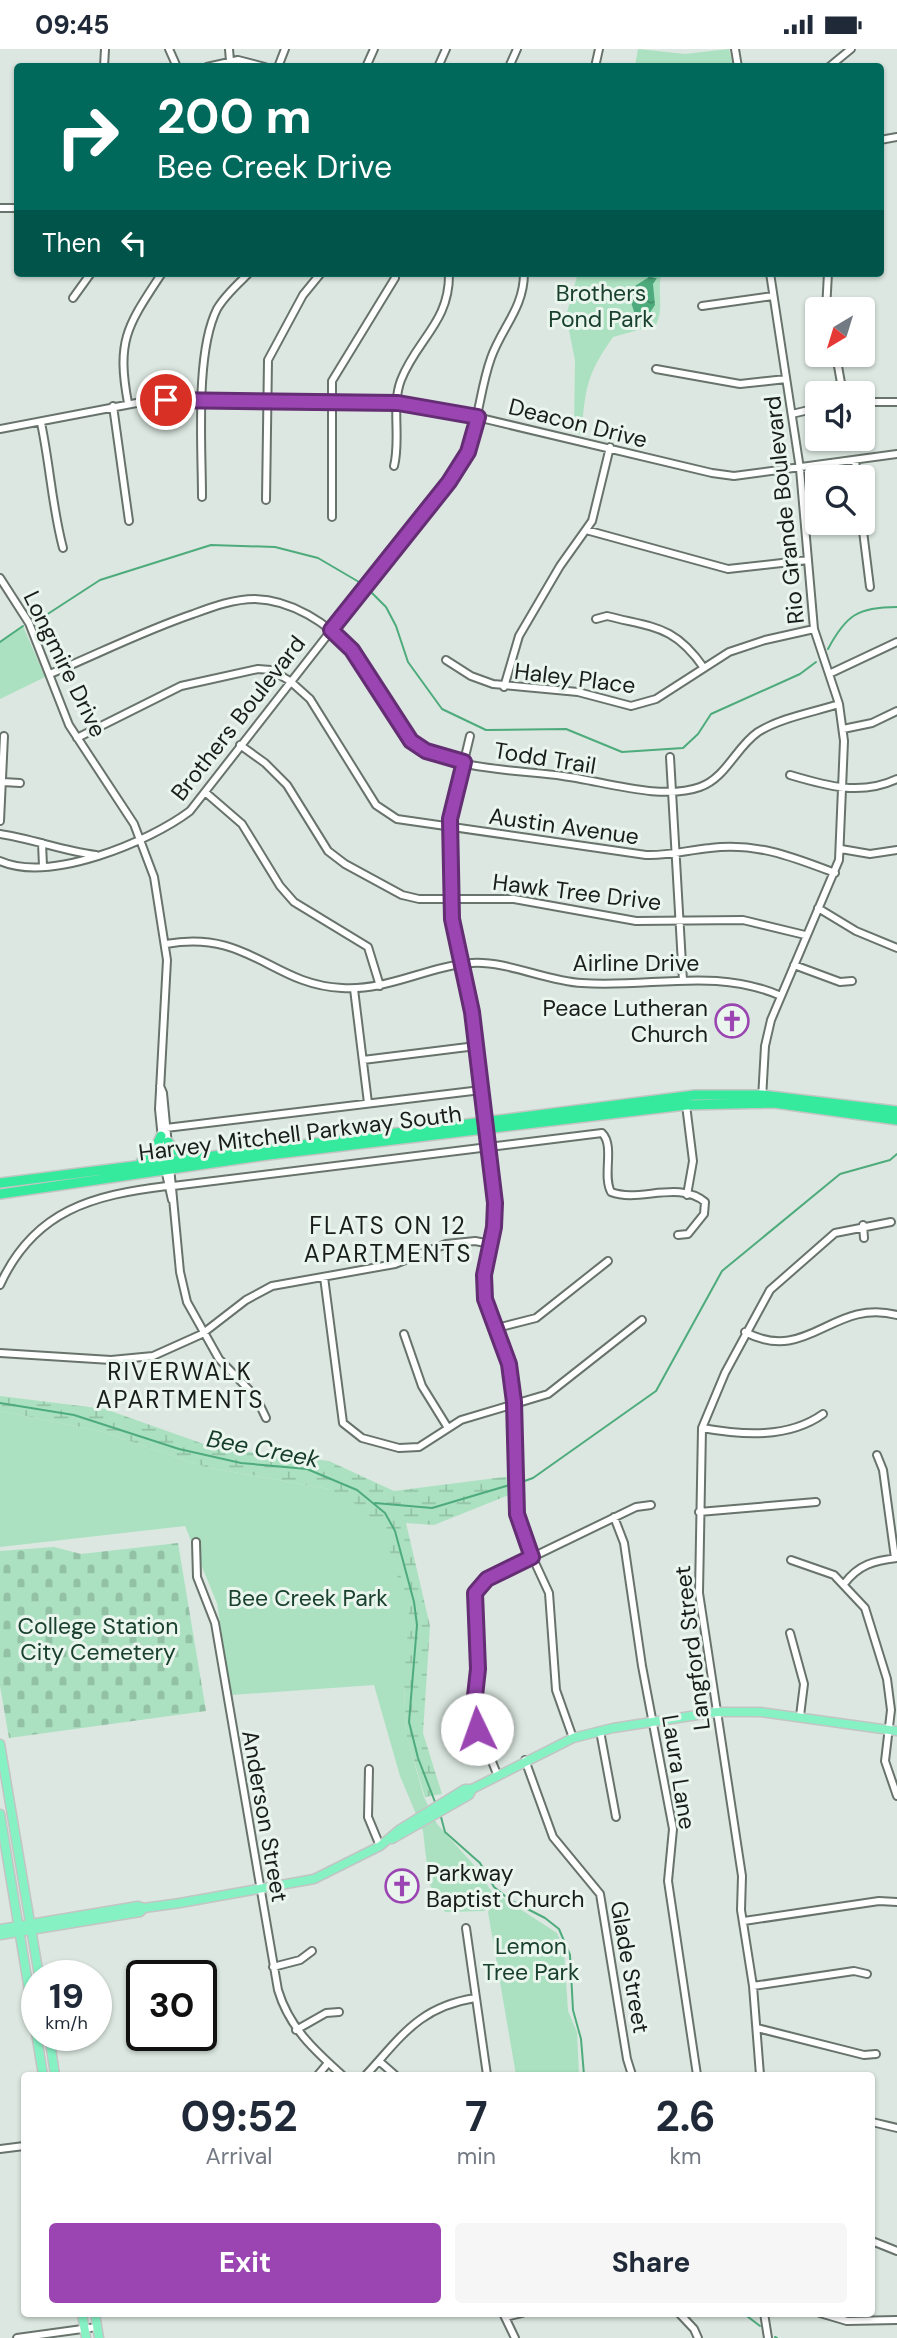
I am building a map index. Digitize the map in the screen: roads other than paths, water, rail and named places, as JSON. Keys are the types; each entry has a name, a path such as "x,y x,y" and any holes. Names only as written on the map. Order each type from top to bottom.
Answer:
{"highway":[{"name":"Harvey Mitchell Parkway South","path":"0,1194 167,1165 695,1095 897,1111"},
{"name":"Harvey Mitchell Parkway South","path":"0,1183 133,1165 167,1165 205,1155 485,1124 762,1099 897,1120"},
{"path":"133,1165 149,1157 165,1135 182,1153 205,1155"}],"main road":[{"path":"0,1935 138,1906 144,1908 314,1879 380,1846 399,1830 465,1789 472,1789 573,1738 600,1731 716,1712 745,1711 893,1730"},
{"path":"0,1744 36,1960"},
{"path":"0,1804 10,1803"},
{"path":"0,1814 43,2072"},
{"path":"0,1929 19,1929"},
{"path":"51,2051 55,2072"},
{"path":"83,2317 86,2338"},
{"path":"96,2317 99,2338"}],"street":[{"path":"229,49 230,61"},
{"path":"834,63 851,49"},
{"path":"222,63 242,63"},
{"path":"73,298 88,277"},
{"path":"128,403 122,371 125,334 160,277"},
{"path":"202,496 205,361 212,320 224,299 245,277"},
{"path":"266,500 267,368 271,350 303,295 318,277"},
{"path":"394,466 398,389 408,365 447,304 449,277"},
{"name":"Brothers Boulevard","path":"0,861 15,866 81,862 176,821 205,792 454,474 468,452 490,360 521,302 524,277"},
{"name":"Rio Grande Boulevard","path":"762,1099 765,1046 781,996 805,936 835,873 841,849 844,789 843,729 839,704 814,629 800,469 771,277"},
{"path":"827,297 828,277"},
{"path":"332,517 331,402 336,370 395,278"},
{"path":"702,306 774,296"},
{"path":"656,369 740,384 786,379"},
{"name":"Deacon Drive","path":"0,429 41,423 128,403 203,400 398,403 478,417 734,476 897,454"},
{"path":"875,402 897,402"},
{"path":"113,406 129,521"},
{"path":"792,414 805,411"},
{"path":"41,423 50,465 54,513 63,548"},
{"path":"504,687 519,636 596,510 610,447"},
{"path":"855,460 856,465"},
{"path":"586,530 728,569 808,560"},
{"path":"864,535 870,587"},
{"name":"Longmire Drive","path":"0,578 29,623 78,739 122,800 154,877 166,944 167,987 160,1086 183,1288 202,1334 224,1366 257,1398 266,1417"},
{"name":"Todd Trail","path":"50,674 163,624 245,599 278,603 298,610 331,630 352,650 411,741 426,751 488,768 567,776 619,788 671,790 691,790 710,783 758,732 839,704"},
{"path":"596,619 607,616 676,636 688,646 704,668"},
{"name":"Haley Place","path":"446,660 471,676 504,687 578,692 631,706 656,699 704,668 747,645 814,629"},
{"path":"829,674 897,642"},
{"name":"Austin Avenue","path":"78,739 181,686 258,669 271,670 290,681 310,699 376,805 408,823 646,855 712,847 763,848 835,873"},
{"path":"843,729 864,726 897,711"},
{"path":"0,821 4,736"},
{"path":"470,736 451,810 450,828 453,926 476,1046 495,1203 491,1244 484,1275 485,1299 509,1364 514,1402 519,1526 549,1593 556,1690 573,1738"},
{"name":"Hawk Tree Drive","path":"240,745 265,763 287,785 321,841 336,858 402,895 514,899 636,921 743,919 805,936"},
{"path":"670,757 683,981"},
{"path":"790,775 844,789 882,786 897,779"},
{"path":"3,782 20,783"},
{"path":"205,792 242,824 280,886 294,902 368,947 380,986"},
{"name":"Brothers Boulevard","path":"0,834 65,851 98,855"},
{"path":"42,843 43,866"},
{"path":"841,849 870,854 897,850"},
{"path":"818,908 856,931 897,948"},
{"name":"Airline Drive","path":"166,944 200,941 227,945 307,982 354,989 380,986 461,966 483,964 584,983 745,982 781,996"},
{"path":"794,965 840,982 852,981"},
{"path":"354,989 368,1104"},
{"path":"363,1061 476,1046"},
{"path":"165,1135 481,1090"},
{"path":"686,1105 693,1161 687,1195"},
{"path":"0,1285 24,1246 45,1226 71,1208 111,1194 606,1134 608,1184 611,1192 663,1191 701,1199 706,1210 688,1234 678,1235"},
{"name":"Langford Street","path":"760,2072 742,1876 699,1593 702,1428 710,1405 745,1332 769,1290 835,1233 891,1222"},
{"path":"863,1226 864,1238"},
{"path":"0,1353 134,1359 171,1349 202,1334 260,1291 287,1282 395,1264 446,1244 474,1241 491,1244"},
{"path":"497,1328 536,1318 608,1261"},
{"path":"324,1277 339,1388 338,1407 346,1428 362,1438 409,1448 429,1442 461,1420 548,1394 642,1320"},
{"path":"745,1332 771,1343 782,1344 796,1342 823,1327 859,1313 883,1311 897,1315"},
{"path":"404,1334 422,1386 448,1428"},
{"path":"702,1428 757,1434 795,1427 823,1414"},
{"path":"844,1584 858,1568 867,1563 896,1558 883,1470 877,1455"},
{"path":"699,1511 816,1502"},
{"path":"497,1775 473,1714 478,1669 474,1598 487,1579 636,1507 651,1505"},
{"name":"Laura Lane","path":"614,1517 624,1543 673,1829 668,1881 697,2072"},
{"name":"Anderson Street","path":"196,1542 197,1577 215,1623 259,1889 283,2006 296,2030 338,2072"},
{"path":"791,1560 828,1572 861,1601 887,1679 893,1730 885,1761 897,1796"},
{"path":"790,1633 804,1684 800,1717"},
{"path":"600,1731 616,1817"},
{"name":"Glade Street","path":"525,1760 553,1837 600,1894 631,2072"},
{"path":"369,1769 368,1817 380,1846"},
{"path":"744,1921 879,1901 897,1902"},
{"path":"466,1928 486,2072"},
{"path":"273,1967 300,1960 312,1951"},
{"path":"753,1986 854,1971 867,1974"},
{"path":"369,2072 423,2016 446,2004 475,1999"},
{"path":"296,2030 326,2013 338,2012"},
{"path":"757,2028 864,2055 876,2054"},
{"path":"379,2061 392,2072"},
{"path":"320,2072 328,2063"},
{"path":"875,2123 897,2128"},
{"path":"0,2149 21,2146"},
{"path":"875,2242 897,2251"},
{"path":"505,2317 515,2338"},
{"path":"683,2317 698,2338"},
{"path":"765,2317 768,2338"},
{"path":"834,2317 847,2321 897,2320"},
{"path":"17,2338 97,2327"}],"water":[{"path":"649,277 657,278 653,284 655,305 645,320 636,318 631,302 635,286"}],"waterway":[{"path":"40,619 100,580 211,545 275,547 318,558 359,582"},
{"path":"368,589 386,607 396,626 408,662 442,709 486,730 566,729 622,752 683,748 698,734 711,714 800,674 816,662"},
{"path":"828,649 841,628 855,615 872,609 897,607"},
{"path":"0,642 23,626"},
{"path":"519,1483 533,1478 656,1391 722,1271 840,1174 890,1160 897,1154"},
{"name":"Bee Creek","path":"0,1403 74,1415 179,1449 241,1463 307,1469 357,1490 385,1513 395,1531 414,1602 417,1625 409,1722 418,1758 435,1802"},
{"path":"375,1503 432,1508 513,1484"},
{"name":"Bee Creek","path":"441,1817 445,1832 480,1863 494,1887 510,1900 545,1918 559,1929 570,1955 573,2010 581,2039 584,2072"},
{"name":"Bee Creek","path":"748,2317 760,2326"}],"place":[{"name":"Peace Lutheran Church","path":"732,1021"},
{"name":"Parkway Baptist Church","path":"402,1886"}],"district":[{"name":"FLATS ON 12 APARTMENTS","path":"388,1240"},
{"name":"RIVERWALK APARTMENTS","path":"180,1386"}],"park label":[{"name":"Brothers Pond Park","path":"601,306"},
{"name":"Bee Creek Park","path":"308,1598"},
{"name":"College Station City Cemetery","path":"98,1639"},
{"name":"Lemon Tree Park","path":"531,1959"}]}
